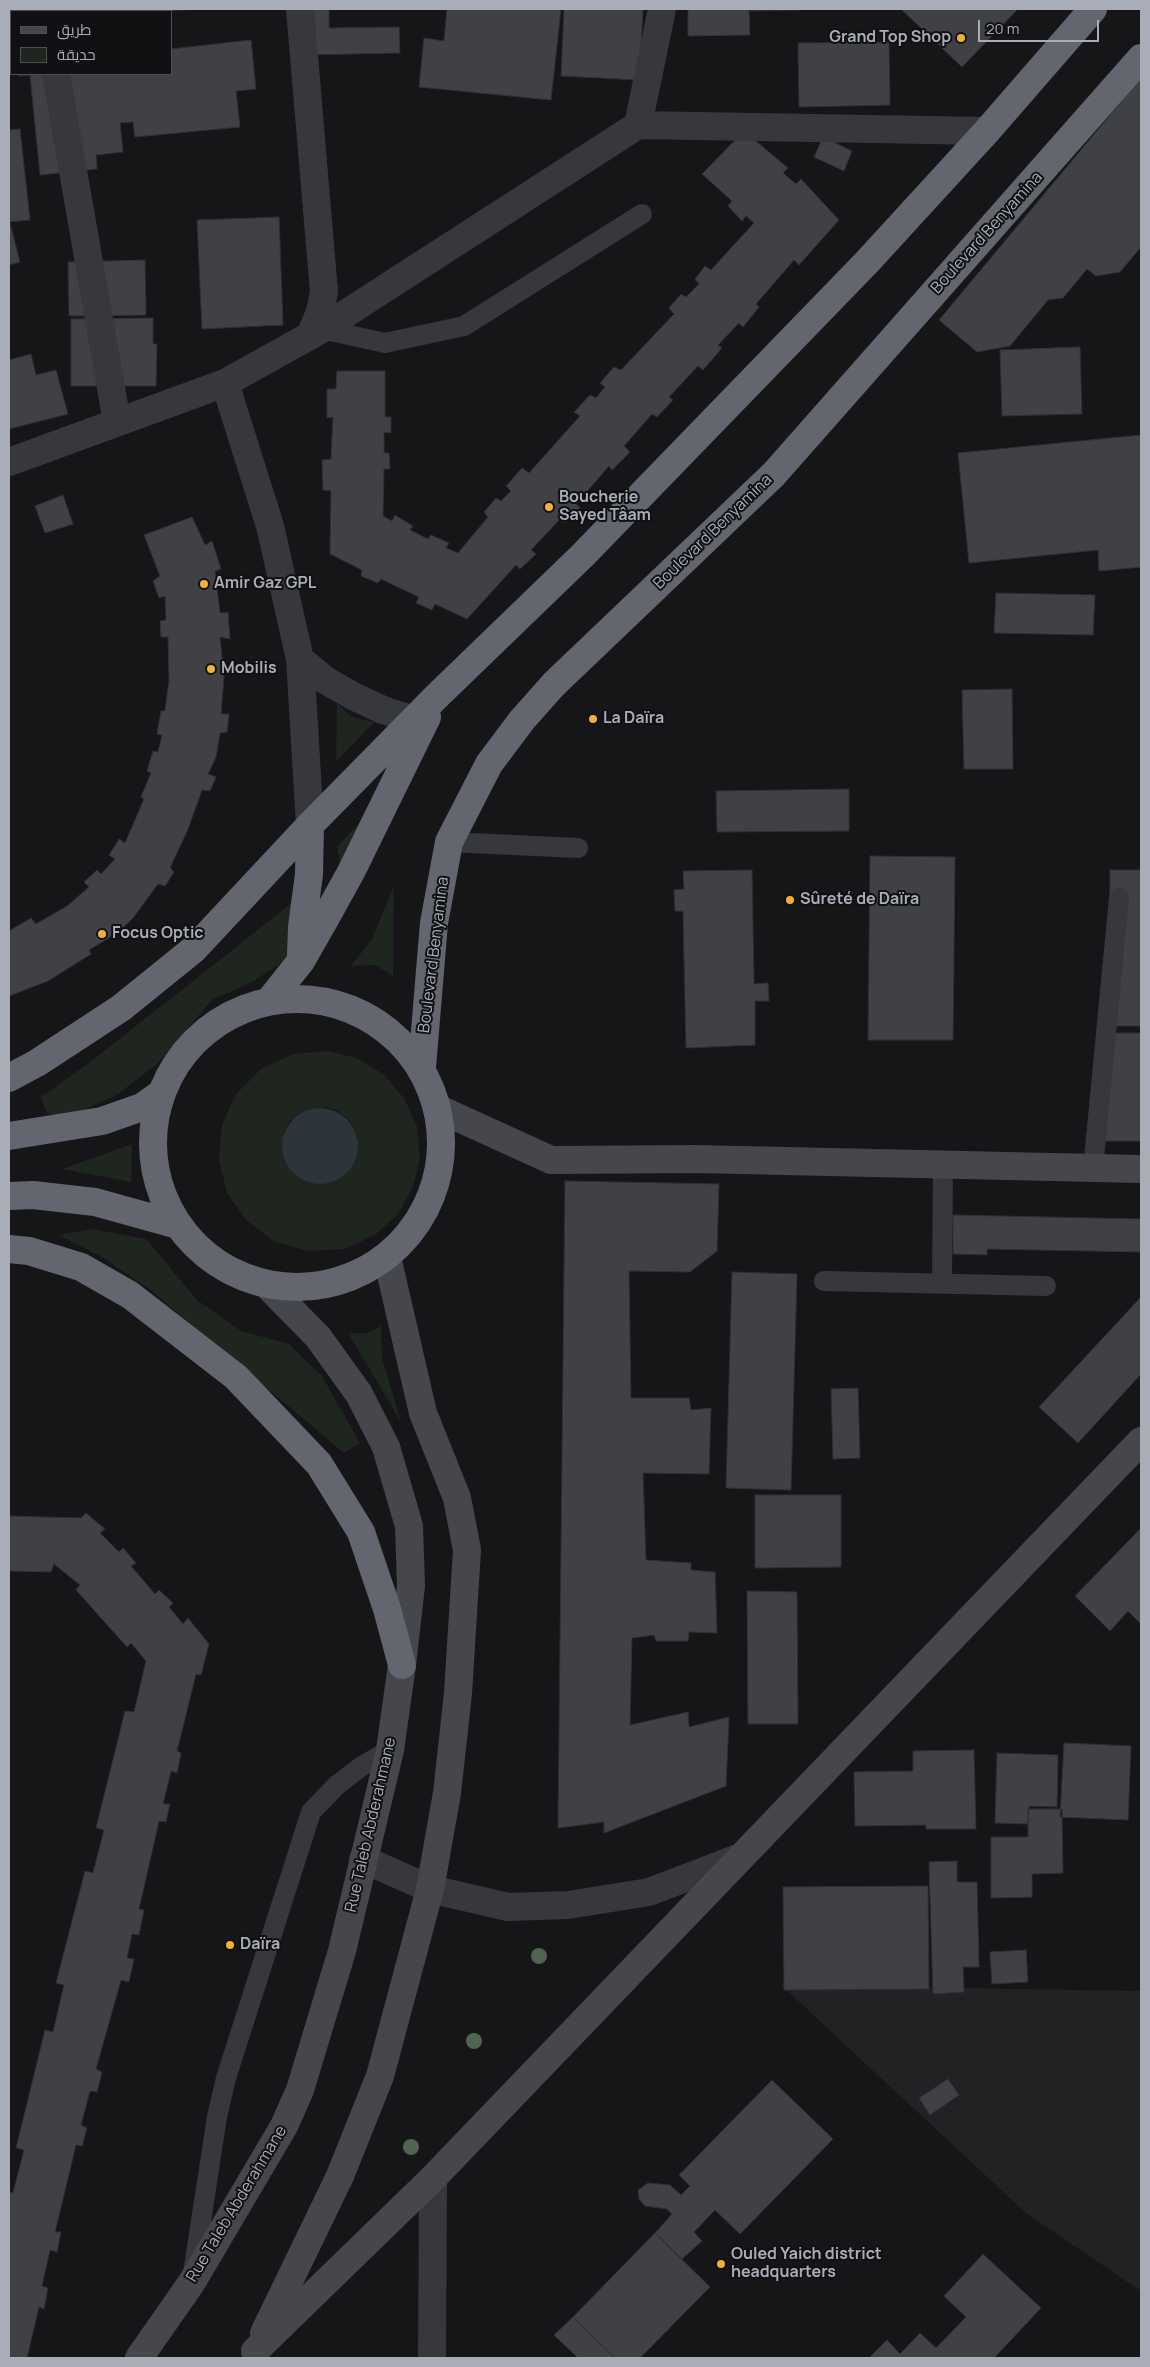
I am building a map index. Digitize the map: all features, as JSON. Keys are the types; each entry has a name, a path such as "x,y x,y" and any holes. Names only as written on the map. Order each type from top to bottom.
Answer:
{"highway":[{"path":"9,1078 37,1063 121,1008 194,949 310,824 436,697 583,555 868,262 987,131 1092,9"},
{"name":"Boulevard Benyamina","path":"422,1068 434,923 449,842 489,764 522,720 562,678 774,474 1141,58"},
{"path":"270,1000 301,961 351,872 436,697"},
{"path":"301,961 302,927 310,874 310,824"},
{"path":"314,999 356,1011 393,1034 422,1068 439,1109 443,1150 434,1190 416,1227 387,1257 350,1278 342,1280 309,1287 266,1284 216,1262 178,1225 162,1194 153,1162 153,1128 160,1094 177,1061 203,1033 234,1012 270,1000 314,999"},
{"path":"9,1136 102,1121 142,1107 160,1094"},
{"path":"9,1196 33,1195 95,1202 178,1225"},
{"path":"9,1249 29,1250 81,1267 130,1295 236,1377 319,1464 361,1532 387,1608 402,1665"}],"main road":[{"path":"439,1109 550,1160 696,1160 1141,1169"},
{"path":"252,2354 340,2176 380,2076 430,1889 447,1793 458,1693 467,1550 457,1498 422,1413 387,1257"},
{"name":"Rue Taleb Abderahmane","path":"139,2358 192,2282 284,2126 300,2090 342,1951 390,1750 402,1665 411,1586 409,1526 386,1447 360,1394 318,1338 266,1284"},
{"path":"252,2354 433,2178 738,1858 1141,1441"}],"street":[{"path":"300,9 324,292 316,332"},
{"path":"638,125 662,9"},
{"path":"56,75 117,422"},
{"path":"9,462 225,383 316,332 638,125 987,131"},
{"path":"225,383 270,526 300,659 310,824"},
{"path":"300,659 325,680 353,696 383,710 414,720"},
{"path":"363,1859 430,1889 508,1907 568,1905 649,1892 738,1858"},
{"path":"432,2358 433,2178"}],"lane":[{"path":"316,332 385,342 464,326 642,214"},
{"path":"449,842 578,848"},
{"path":"1093,1169 1119,898"},
{"path":"942,1283 943,1166"},
{"path":"824,1280 1046,1286"},
{"path":"192,2282 217,2117 226,2078 312,1812 338,1785 362,1766 390,1750"}],"shaded area":[{"path":"328,1108 341,1114 352,1125 358,1138 356,1161 341,1178 328,1184 312,1184 299,1178 284,1161 282,1138 288,1125 305,1110"},
{"path":"781,1985 1141,1991 1141,2291 1027,2214"}],"green space":[{"path":"337,703 351,717 374,722 336,762"},
{"path":"376,806 342,879 337,846"},
{"path":"394,886 393,976 375,965 351,966 372,939"},
{"path":"297,899 292,956 252,982 212,1000 156,1065 115,1096 62,1119 47,1113 41,1097 89,1063"},
{"path":"327,1051 357,1058 384,1075 404,1098 417,1126 420,1157 413,1187 398,1214 375,1235 344,1249 309,1251 275,1242 247,1221 227,1193 219,1160 222,1125 236,1094 261,1069 293,1054","holes":["324,1107 336,1110 346,1117 354,1127 358,1138 283,1134 289,1122 299,1114"]},
{"path":"132,1144 131,1182 62,1169"},
{"path":"92,1229 146,1239 197,1300 241,1331 289,1344 322,1376 360,1443 344,1453 149,1289 102,1257 59,1235"},
{"path":"381,1326 382,1358 401,1422 348,1333 368,1333"}],"building":[{"path":"16,9 110,9 110,10"},
{"path":"149,9 200,9 172,11"},
{"path":"302,9 329,9 329,28 399,27 400,53 303,55"},
{"path":"447,9 561,9 551,100 419,87 424,38 444,41"},
{"path":"564,9 643,9 639,80 561,76"},
{"path":"688,9 800,10 749,11 750,35 688,36"},
{"name":"Grand Top Shop","path":"901,9 1018,9 962,67"},
{"path":"251,40 256,89 236,91 240,127 135,137 133,122 120,123 123,152 96,155 97,169 40,175 30,75 172,75 172,49"},
{"path":"889,42 890,105 799,107 798,43"},
{"path":"1141,78 1141,247 1120,272 1096,276 1087,269 1063,298 1048,300 1010,346 977,352 939,320"},
{"path":"20,129 30,220 9,222 9,130"},
{"path":"744,131 788,168 783,173 796,184 801,179 839,220 799,265 794,260 756,304 759,307 743,327 739,323 718,345 722,348 703,370 698,366 669,397 673,400 657,417 652,414 624,446 630,452 612,470 609,466 576,504 580,508 565,523 560,519 531,550 536,554 520,569 516,565 467,619 435,604 432,610 416,603 419,597 381,579 378,583 361,576 362,570 330,554 331,491 323,490 322,460 331,459 333,417 327,418 327,389 336,389 337,371 385,371 385,417 391,417 391,433 384,432 384,453 389,453 390,469 384,469 383,516 392,521 395,515 413,526 410,530 428,539 431,535 449,543 446,548 458,553 488,517 484,512 496,498 501,501 511,491 506,486 522,468 529,473 580,416 574,412 590,395 596,398 605,387 600,383 614,367 621,370 674,314 669,308 681,294 686,297 699,284 695,279 705,266 711,270 754,223 746,216 742,221 728,206 732,201 702,174"},
{"path":"823,137 852,151 844,171 814,157"},
{"path":"279,217 283,325 202,329 197,220"},
{"path":"9,224 20,262 9,265"},
{"path":"145,260 146,315 69,316 68,262"},
{"path":"153,318 153,344 157,344 156,386 71,386 71,319"},
{"path":"1080,347 1082,414 1002,416 1000,350"},
{"path":"31,354 36,375 56,370 68,414 9,429 9,360"},
{"path":"1141,435 1141,567 1099,571 1098,550 969,563 958,453"},
{"path":"63,495 73,524 45,533 35,506"},
{"path":"192,517 205,545 212,541 221,569 215,571 220,613 228,612 230,639 220,637 224,677 221,714 229,714 227,732 220,733 216,757 208,774 216,777 210,791 202,790 188,829 170,868 174,872 165,886 158,884 133,918 117,933 89,950 91,954 48,981 9,996 9,931 31,918 36,924 67,906 89,887 84,882 97,870 101,874 115,859 109,855 119,839 125,843 144,799 141,797 151,773 147,771 153,751 158,752 162,735 157,734 161,711 165,711 169,680 168,637 161,637 160,621 166,620 165,596 159,598 153,581 160,576 144,535"},
{"path":"996,593 1095,595 1093,635 994,633"},
{"path":"1012,689 1013,769 964,769 962,690"},
{"path":"849,789 849,831 717,832 716,791"},
{"path":"870,856 955,857 953,1040 868,1040"},
{"path":"752,870 754,984 768,983 769,1001 755,1001 755,1045 686,1048 683,911 675,911 674,890 684,889 683,871"},
{"path":"1110,870 1141,870 1141,1026 1109,1026"},
{"path":"1104,1033 1141,1033 1141,1141 1105,1141"},
{"path":"565,1181 719,1184 717,1251 690,1272 629,1271 631,1398 689,1398 691,1410 711,1408 709,1474 643,1473 646,1560 691,1563 691,1570 715,1572 717,1633 689,1632 688,1641 656,1641 654,1635 632,1638 630,1725 688,1712 689,1727 729,1717 726,1786 604,1833 604,1822 558,1828"},
{"path":"953,1215 1141,1219 1141,1252 987,1249 987,1255 953,1254"},
{"path":"732,1272 797,1274 791,1490 726,1488"},
{"path":"1141,1297 1141,1374 1078,1443 1039,1407"},
{"path":"858,1388 860,1458 833,1459 831,1389"},
{"path":"755,1495 841,1495 841,1567 755,1568"},
{"path":"86,1513 105,1529 100,1533 119,1552 123,1548 136,1563 131,1566 155,1594 159,1590 173,1603 169,1607 183,1624 188,1618 209,1644 201,1675 196,1674 177,1751 181,1753 177,1773 171,1771 163,1804 170,1804 166,1822 159,1821 139,1909 144,1910 139,1935 132,1934 127,1958 134,1959 129,1982 121,1980 96,2069 102,2072 97,2092 90,2091 81,2125 87,2128 82,2146 76,2145 55,2232 61,2232 57,2252 50,2250 42,2286 48,2288 44,2309 39,2307 27,2358 9,2358 9,2192 13,2193 24,2150 16,2148 45,2030 53,2032 64,1985 56,1983 85,1871 93,1873 104,1830 96,1828 125,1711 134,1712 146,1661 131,1643 127,1647 76,1590 80,1585 54,1564 51,1572 9,1571 9,1516 81,1518"},
{"path":"1141,1528 1141,1624 1128,1611 1110,1631 1075,1596"},
{"path":"747,1591 797,1592 798,1724 748,1724"},
{"path":"1064,1743 1131,1746 1128,1820 1060,1817"},
{"path":"974,1750 976,1829 926,1829 926,1825 855,1826 854,1772 913,1771 913,1751"},
{"path":"997,1753 1058,1755 1057,1807 1029,1806 1028,1824 995,1823"},
{"path":"1028,1809 1062,1809 1063,1873 1032,1874 1032,1897 991,1898 991,1837 1028,1837"},
{"path":"957,1861 957,1882 977,1882 979,1967 963,1967 964,1992 933,1994 929,1862"},
{"path":"928,1886 929,1989 784,1990 783,1887"},
{"path":"1026,1950 1028,1982 992,1984 990,1952"},
{"path":"948,2079 959,2095 930,2115 919,2098"},
{"path":"772,2080 833,2139 740,2234 715,2210 694,2232 702,2241 682,2259 655,2233 672,2214 667,2209 645,2206 639,2199 638,2190 648,2183 670,2185 681,2195 690,2186 679,2175"},
{"path":"655,2233 710,2287 640,2358 615,2358 573,2317"},
{"path":"983,2254 1041,2308 994,2358 869,2358 887,2340 900,2354 920,2333 936,2348 966,2317 944,2296"},
{"path":"573,2317 615,2358 578,2358 554,2335"}],"place":[{"name":"Grand Top Shop","path":"961,38"},
{"name":"Boucherie Sayed Tâam","path":"549,507"},
{"name":"Amir Gaz GPL","path":"204,584"},
{"name":"Mobilis","path":"211,669"},
{"name":"La Daïra","path":"593,719"},
{"name":"Sûreté de Daïra","path":"790,900"},
{"name":"Focus Optic","path":"102,934"},
{"name":"Daïra","path":"230,1945"},
{"name":"Ouled Yaich district headquarters","path":"721,2264"}]}
